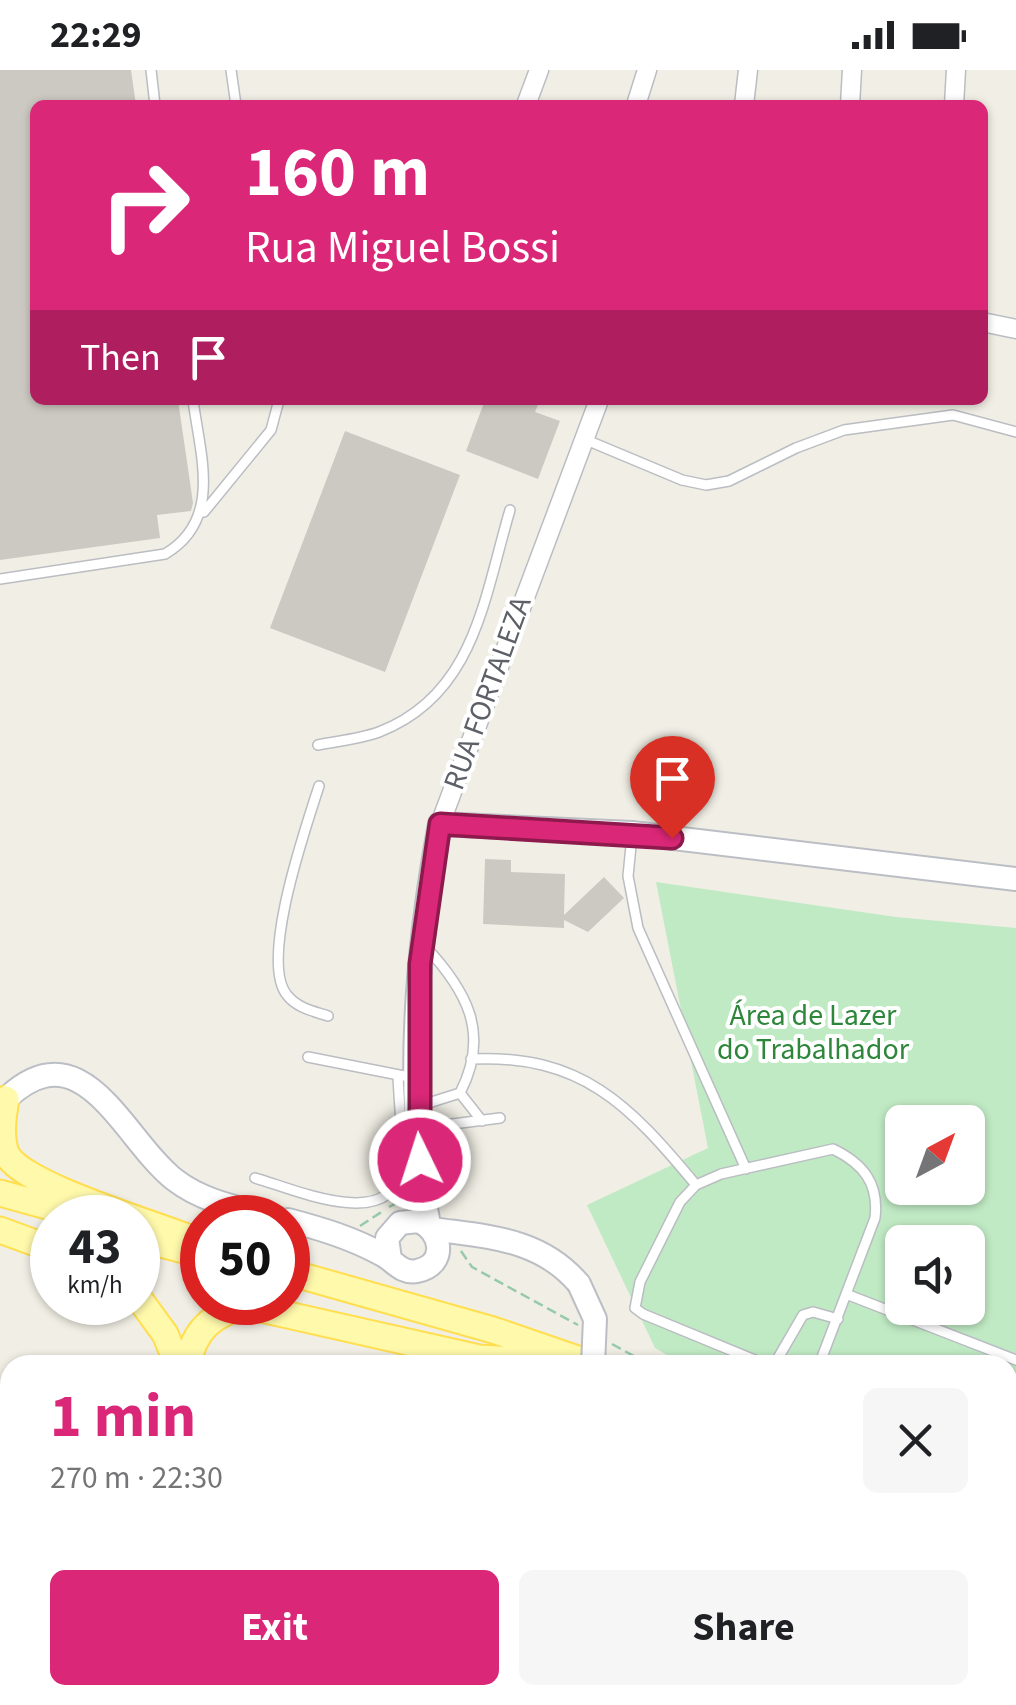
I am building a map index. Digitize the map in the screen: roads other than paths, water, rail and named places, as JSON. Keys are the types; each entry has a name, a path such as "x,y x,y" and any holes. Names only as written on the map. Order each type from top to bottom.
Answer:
{"main road":[{"path":"440,824 632,834 1016,879"},
{"name":"RUA FORTALEZA","path":"430,1227 420,1178 418,1117 408,1077 440,824"},
{"path":"180,1240 38,1181 13,1164 2,1138 3,1100 32,1079 71,1077 100,1096 172,1178 198,1195"},
{"name":"RUA FORTALEZA","path":"397,1225 420,1178"},
{"path":"0,1193 30,1201"},
{"path":"0,1202 30,1210"},
{"path":"390,1259 387,1238 397,1225"},
{"path":"345,1235 397,1225 430,1227 503,1239 550,1256 579,1284 595,1319 594,1355"},
{"path":"310,1226 345,1235 390,1259 400,1269 414,1272 428,1267 436,1256 439,1245 430,1227"},
{"path":"0,1230 30,1241"},
{"path":"436,1256 503,1239"},
{"path":"310,1282 493,1330 565,1355"},
{"path":"310,1283 528,1355"},
{"path":"192,1355 202,1328 215,1316 248,1306 467,1355"},
{"path":"158,1325 173,1355"}],"street":[{"path":"528,100 539,70"},
{"path":"637,100 646,70"},
{"path":"745,100 748,70"},
{"path":"850,100 852,70"},
{"path":"954,100 956,70"},
{"path":"988,323 1016,328"},
{"name":"RUA FORTALEZA","path":"440,824 597,405"}],"lane":[{"path":"151,70 154,100"},
{"path":"231,70 235,100"},
{"path":"194,405 205,492 202,514"},
{"path":"0,579 166,554 182,544 271,430 278,405"},
{"path":"584,440 682,480 706,485 729,481 796,448 844,430 954,414 1016,432"},
{"path":"318,745 376,734 424,708 444,690 467,652 510,510"},
{"path":"320,786 291,865 278,974 286,994 300,1007 328,1016"},
{"path":"632,834 628,876 638,928 746,1169"},
{"path":"418,1117 460,1093 471,1059 472,1011 451,974 423,944"},
{"path":"255,1178 358,1206 382,1198 395,1185 408,1077 308,1057"},
{"path":"471,1059 541,1062 578,1076 616,1100 696,1185"},
{"path":"460,1093 482,1120"},
{"path":"418,1117 500,1118"},
{"path":"747,1355 636,1308 636,1290 680,1202 696,1185 833,1149 872,1180 878,1196 874,1218 823,1355"},
{"path":"846,1294 1003,1355"},
{"path":"777,1355 802,1315 813,1312 838,1319"}],"park label":[{"name":"Área de Lazer do Trabalhador","path":"813,1032"}]}
